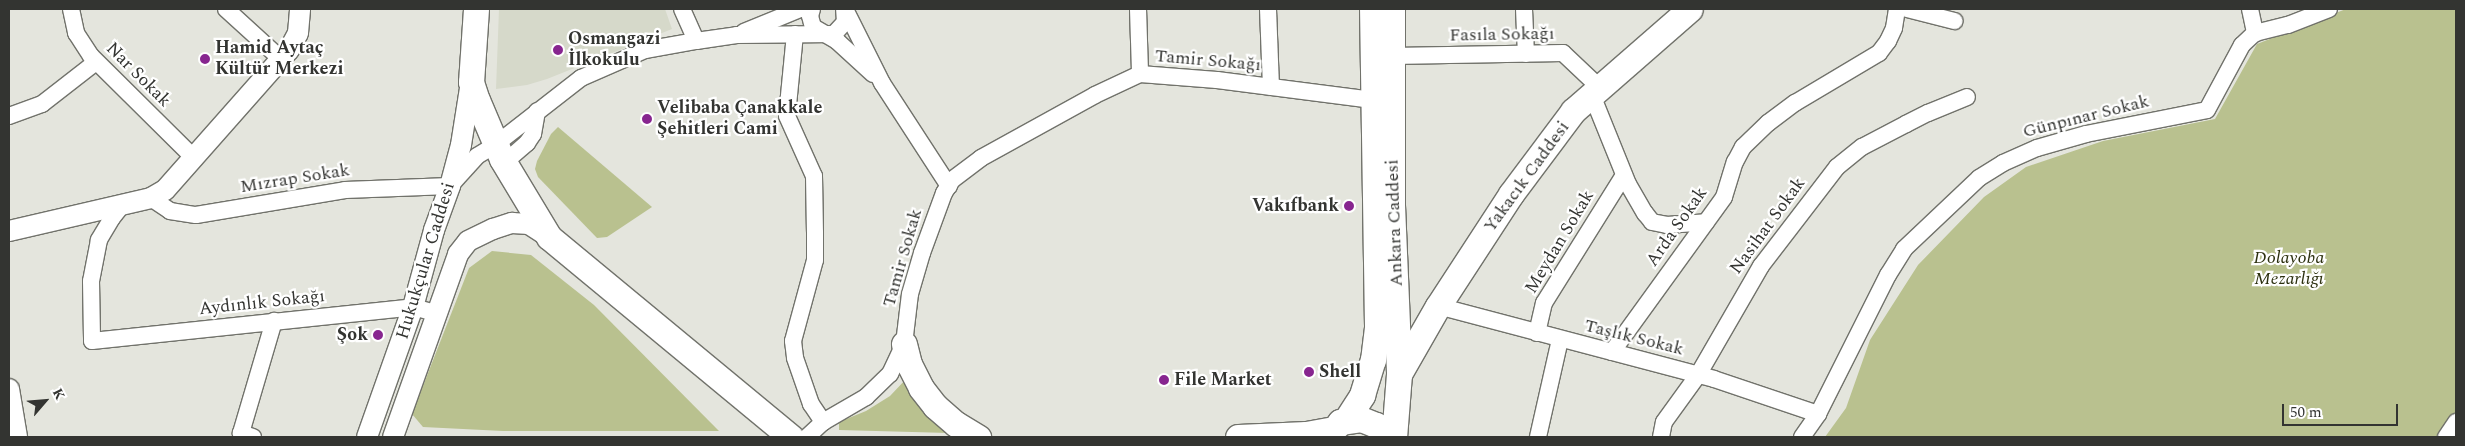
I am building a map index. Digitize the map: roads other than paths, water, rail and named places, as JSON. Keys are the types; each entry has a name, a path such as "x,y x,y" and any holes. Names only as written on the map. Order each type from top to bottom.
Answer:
{"main road":[{"name":"Hukukçular Caddesi","path":"476,9 472,82 499,152 549,237 791,437"},
{"name":"Ankara Caddesi","path":"1337,427 1362,395 1373,360 1377,325 1372,9"},
{"name":"Ankara Caddesi","path":"1392,9 1392,205 1400,374 1394,437"},
{"name":"Yakacık Caddesi","path":"1400,374 1438,306 1511,194 1573,111 1690,9"},
{"path":"1397,303 1415,316 1426,314 1438,306"},
{"path":"904,344 909,364 921,388 935,406 956,424 978,437"},
{"path":"1238,437 1306,434 1337,427 1354,418 1369,421 1376,425 1387,437"}],"street":[{"name":"Nar Sokak","path":"71,9 76,33 96,62 195,159"},
{"path":"226,9 281,60"},
{"path":"9,231 151,198 166,190 281,60 298,33 300,9"},
{"path":"682,9 696,41"},
{"path":"737,35 800,9"},
{"path":"812,9 810,22 813,27 822,34 837,41 882,83"},
{"path":"1138,9 1140,74"},
{"path":"1268,9 1272,87"},
{"path":"1524,9 1526,54"},
{"name":"Arda Sokak","path":"1612,352 1724,197 1735,162 1743,147 1768,123 1795,103 1879,53 1891,34 1897,9"},
{"path":"1907,9 1954,20"},
{"path":"2250,9 2255,33 2288,25 2330,9"},
{"path":"450,186 477,156 499,152 540,109 581,78 645,50 696,41 737,35 834,34 845,22 844,10"},
{"path":"844,10 882,83 949,186"},
{"name":"Günpınar Sokak","path":"1802,437 1818,414 1888,275 1904,249 1980,178 2019,154 2037,148 2086,134 2207,110 2242,45 2255,33"},
{"path":"795,34 787,116 814,176 815,260 793,341 795,358 811,404 823,422"},
{"name":"Fasıla Sokağı","path":"1392,56 1563,53 1596,92"},
{"path":"9,116 42,104 96,62"},
{"name":"Tamir Sokağı","path":"949,186 965,169 981,158 1095,95 1140,74 1272,87 1312,94 1373,100"},
{"name":"Hukukçular Caddesi","path":"369,432 413,307 434,230 450,186 461,144 472,82"},
{"path":"1596,92 1624,174 1636,199 1652,222 1674,225 1706,222"},
{"name":"Nasihat Sokak","path":"1661,437 1664,422 1698,375 1761,266 1837,166 1862,147 1928,113 1967,97"},
{"name":"Meydan Sokak","path":"1537,333 1544,303 1624,174"},
{"name":"Mızrap Sokak","path":"151,198 170,211 196,215 345,190 450,186"},
{"name":"Tamir Sokak","path":"807,437 823,422 866,397 890,374 904,344 910,294 922,253 949,186"},
{"name":"Aydınlık Sokağı","path":"123,204 104,229 98,246 91,281 92,341 413,307 436,313"},
{"name":"Hukukçular Caddesi","path":"395,437 436,313 458,254 468,241 493,228 520,223 529,224 549,237"},
{"name":"Taşlık Sokak","path":"1438,306 1698,375 1818,414"},
{"path":"245,436 274,321"},
{"path":"1538,437 1560,339"},
{"path":"9,389 17,437"},
{"path":"2446,437 2456,422"},
{"path":"369,432 395,437"}],"place":[{"name":"Osmangazi İlkokulu","path":"558,50"},
{"name":"Hamid Aytaç Kültür Merkezi","path":"205,59"},
{"name":"Velibaba Çanakkale Şehitleri Cami","path":"647,119"},
{"name":"Vakıfbank","path":"1349,206"},
{"name":"Şok","path":"378,335"},
{"name":"Shell","path":"1309,372"},
{"name":"File Market","path":"1164,380"}],"park label":[{"name":"Dolayoba Mezarlığı","path":"2289,269"}]}
